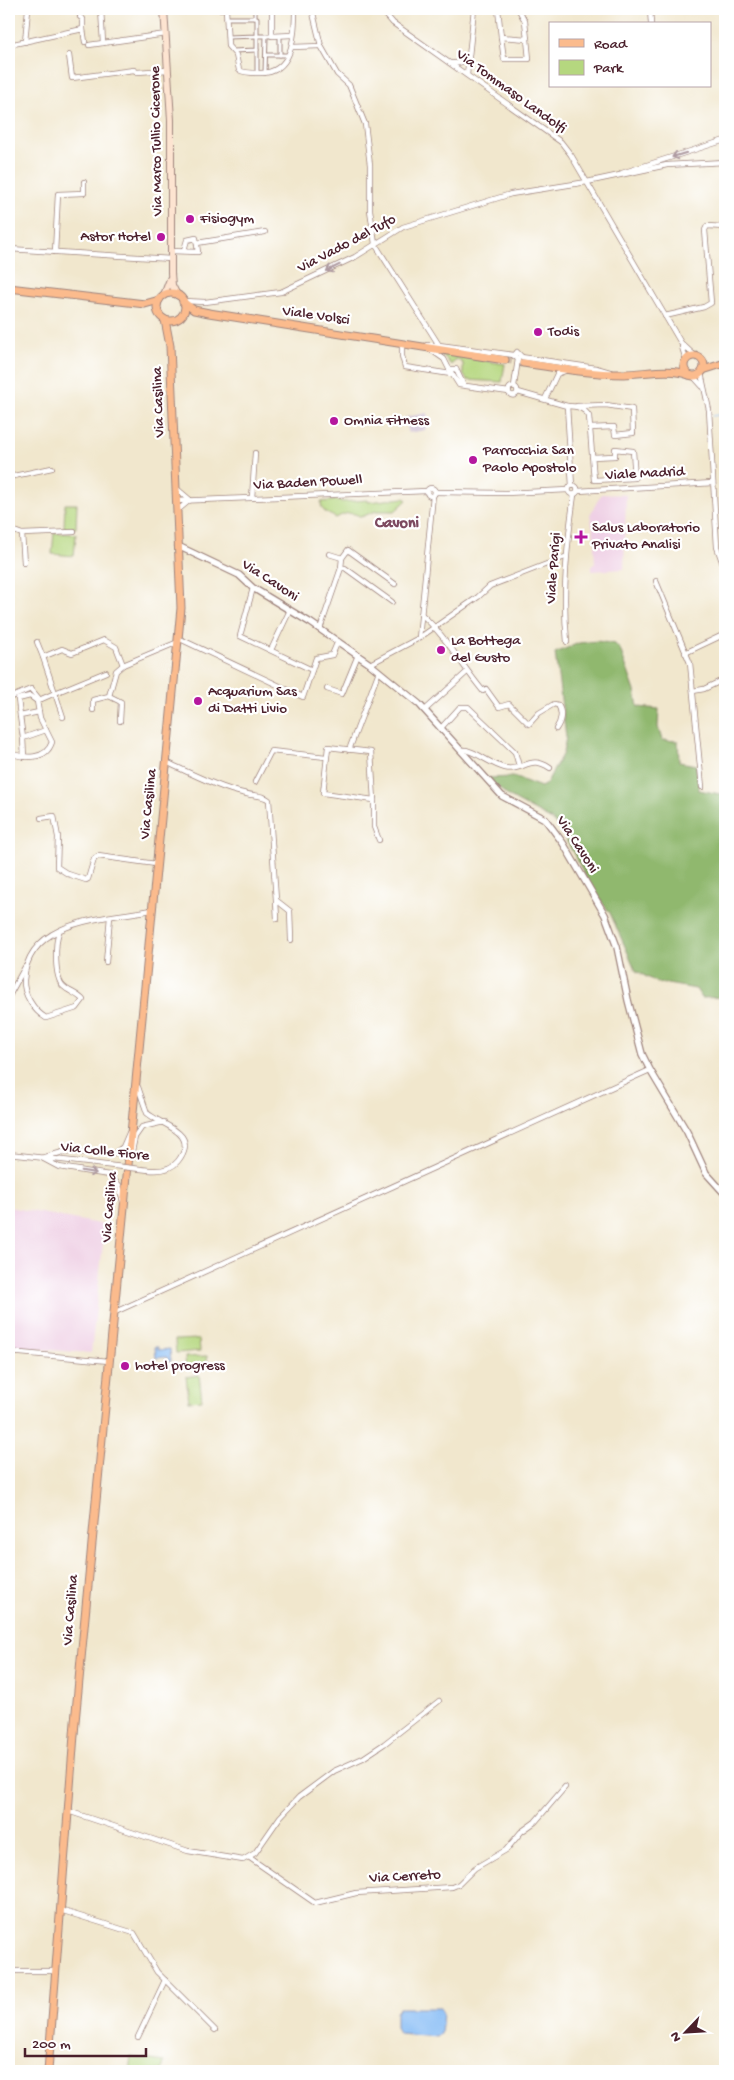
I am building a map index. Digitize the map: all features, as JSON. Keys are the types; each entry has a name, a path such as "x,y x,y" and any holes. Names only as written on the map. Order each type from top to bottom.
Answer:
{"main road":[{"name":"Via Marco Tullio Cicerone","path":"164,9 171,120 170,251 172,285 177,295"},
{"name":"Via Marco Tullio Cicerone","path":"162,298 169,285 171,273"},
{"path":"9,288 145,304 177,295 183,302 179,317 162,317 145,304"},
{"path":"162,298 157,309 162,317"},
{"name":"Viale Volsci","path":"183,302 188,307 201,311 505,360"},
{"name":"Viale Volsci","path":"179,317 201,311"},
{"name":"Via Casilina","path":"48,2071 68,1811 113,1313 181,608 170,346 162,317"},
{"name":"Via Casilina","path":"170,346 179,317"},
{"path":"519,358 572,370 614,374 666,371 691,375 723,364"},
{"path":"698,358 702,371"},
{"path":"666,371 698,358 723,364"},
{"path":"685,362 684,369 691,375"}],"street":[{"path":"25,42 28,9"},
{"path":"101,9 103,43"},
{"path":"186,9 226,9 228,46 236,55 239,70 265,73 283,66 289,55 292,47 295,9"},
{"path":"265,73 272,9"},
{"path":"312,9 321,46 337,74 348,85 365,124 370,165 371,216 375,244 439,344"},
{"name":"Via Tommaso Landolfi","path":"381,9 393,23 561,142 587,182 681,343 698,358"},
{"path":"467,75 474,9"},
{"path":"498,9 504,59 528,59 524,21 519,10 516,9"},
{"path":"650,9 651,22"},
{"path":"255,10 255,18 257,18 257,73"},
{"path":"80,17 83,19 83,29 87,44 166,34"},
{"path":"226,18 255,18"},
{"path":"9,45 83,29"},
{"path":"227,36 292,35"},
{"path":"280,36 280,55"},
{"path":"501,38 527,39"},
{"path":"292,47 321,46"},
{"path":"232,51 257,50"},
{"path":"450,63 458,64 465,61 469,54"},
{"path":"69,55 72,78 134,70 137,72 168,70"},
{"path":"266,55 289,55"},
{"name":"Via Vado del Tufo","path":"609,178 725,140"},
{"name":"Via Vado del Tufo","path":"183,302 205,302 281,292 355,257 403,226 511,194 609,178 674,164 725,162"},
{"path":"54,252 58,194 84,193 84,182"},
{"path":"665,316 704,307 711,303 705,230 707,226 713,225 725,227"},
{"path":"198,243 265,232"},
{"path":"170,251 198,252 196,238 186,240 184,250"},
{"path":"9,249 171,259"},
{"name":"Via Tommaso Landolfi","path":"681,343 685,362"},
{"path":"402,344 402,356 405,367 450,372 456,369 464,384 509,392 513,395 518,392"},
{"path":"413,346 439,344 519,358 596,368 614,374"},
{"path":"427,348 444,359 450,372"},
{"path":"509,392 510,388 514,386 519,358"},
{"path":"544,399 557,374 562,371 572,370"},
{"path":"702,371 706,391 717,547 725,570"},
{"path":"691,375 706,391"},
{"path":"514,386 518,392 567,406 606,404 632,409 633,433 614,435 614,427 590,428"},
{"path":"567,406 572,486 578,491 574,495 568,490"},
{"path":"576,406 585,410 589,416 592,457 594,480 635,478 633,451 615,449 615,456 592,457"},
{"path":"252,498 256,453"},
{"path":"9,477 52,468"},
{"name":"Viale Madrid","path":"578,491 713,483"},
{"path":"419,638 434,493 506,493 568,490 572,486"},
{"path":"175,487 190,500 176,513"},
{"name":"Via Baden Powell","path":"176,501 427,491 429,495 434,493"},
{"name":"Viale Parigi","path":"567,642 563,606 565,557 574,495"},
{"path":"9,529 22,534 74,532"},
{"path":"22,534 24,564"},
{"name":"Via Cavoni","path":"178,546 220,564 239,575 253,588 358,655 425,710 502,796 545,819 563,843 597,900 617,947 642,1054 687,1132 703,1167 725,1194"},
{"path":"320,629 342,558 348,550 395,584"},
{"path":"329,554 342,558"},
{"path":"370,664 436,627 490,586 565,557"},
{"path":"340,568 344,568 392,602"},
{"path":"656,581 690,663 702,787"},
{"path":"253,588 240,636 312,670"},
{"path":"271,650 290,610"},
{"path":"421,614 436,627 467,672 483,691 486,689 499,707 509,704 529,724 543,711 554,704 558,705 561,712 560,724 556,728"},
{"path":"686,653 725,634"},
{"path":"43,657 62,649 72,653 104,640 116,647 123,665"},
{"path":"109,696 116,671 123,665 178,640 303,696 316,658 332,655 338,641"},
{"path":"37,642 63,717"},
{"path":"327,689 342,694 358,655"},
{"path":"349,750 379,671"},
{"path":"39,700 106,672"},
{"path":"425,710 467,672"},
{"path":"693,691 704,689 725,679"},
{"path":"9,697 31,689 39,700 39,712 52,742 50,747 37,756 24,757 9,753"},
{"path":"24,757 24,738 18,699 33,696 39,700"},
{"path":"93,710 93,700 109,696 120,702 120,721"},
{"path":"441,728 460,708 468,707 516,752 519,766"},
{"path":"20,716 39,712"},
{"path":"24,738 46,730"},
{"path":"374,800 323,792 328,747 371,752 374,800 374,827 379,840"},
{"path":"461,750 468,750 487,762 504,768 541,762 550,768"},
{"path":"255,782 271,751 326,757"},
{"path":"166,762 227,788 265,797 269,800 277,919"},
{"path":"42,818 54,816 58,837 57,867 68,874 81,879 88,879 94,859 98,856 156,864"},
{"path":"276,900 290,912 291,940"},
{"path":"9,996 38,943 82,921 152,910"},
{"path":"106,962 110,917"},
{"path":"29,961 24,984 27,996 38,1013 46,1018 77,1008 83,1000 76,992 64,986 58,979 55,941 59,932"},
{"path":"113,1313 650,1070"},
{"name":"Via Colle Fiore","path":"9,1154 149,1170 168,1168 174,1165 182,1155 183,1145 181,1136 175,1128 150,1115 145,1110 140,1098 136,1076"},
{"path":"127,1176 135,1137 139,1129 149,1124 165,1122"},
{"path":"42,1158 63,1152 116,1153 123,1147 132,1124"},
{"path":"42,1158 59,1167 109,1175 119,1185 124,1208"},
{"path":"9,1352 109,1361"},
{"path":"68,1811 188,1851 233,1860 250,1858 280,1817 299,1797 334,1772 363,1758 384,1744 439,1701"},
{"name":"Via Cerreto","path":"250,1858 316,1903 356,1893 452,1887 459,1884 475,1868 506,1850 521,1832 536,1821 565,1787"},
{"path":"60,1910 132,1931 151,1963 165,1980 215,2030"},
{"path":"9,1971 55,1971"},
{"path":"138,2037 165,1980"}],"shaded area":[{"path":"427,413 428,420 425,430 408,433 406,417"},
{"path":"601,494 626,495 624,569 592,571 592,565 595,564 594,546 596,545 590,515"},
{"path":"9,1207 105,1225 91,1353 9,1347"}],"green space":[{"path":"442,354 505,364 502,382 467,380 463,374 463,363 456,359 451,365"},
{"path":"404,498 407,500 395,511 376,511 361,517 348,513 336,518 324,511 321,506 321,502 340,500 341,502 368,500 368,502"},
{"path":"65,504 77,504 76,528 64,528"},
{"path":"54,533 76,534 74,556 52,554"},
{"path":"597,641 615,644 620,649 635,691 638,707 659,709 658,727 662,740 678,741 679,762 696,765 699,790 725,795 725,997 702,998 696,989 656,982 636,971 610,913 593,890 562,832 552,820 508,796 488,778 514,777 541,787 546,784 563,753 566,737 555,653 579,643"},
{"path":"199,1339 200,1351 176,1353 175,1340"},
{"path":"207,1356 208,1368 186,1369 185,1357"},
{"path":"199,1375 202,1400 189,1401 186,1377"},
{"path":"131,2057 164,2062 162,2071 129,2071"}],"water":[{"path":"155,1347 158,1347 158,1350 170,1349 171,1361 168,1361 167,1357 156,1358"},
{"path":"399,2008 440,2008 443,2013 441,2034 437,2037 399,2034 396,2027 396,2011"}],"waterway":[{"path":"712,416 725,414"}],"tunnel":[{"path":"505,360 523,363"}],"place":[{"name":"Fisiogym","path":"190,219"},
{"name":"Astor Hotel","path":"161,237"},
{"name":"Todis","path":"538,332"},
{"name":"Omnia Fitness","path":"334,421"},
{"name":"Parrocchia San Paolo Apostolo","path":"473,460"},
{"name":"Salus Laboratorio Privato Analisi","path":"581,537"},
{"name":"La Bottega del Gusto","path":"441,650"},
{"name":"Acquarium Sas di Datti Livio","path":"198,701"},
{"name":"hotel progress","path":"125,1366"}],"district":[{"name":"Cavoni","path":"397,524"}]}
